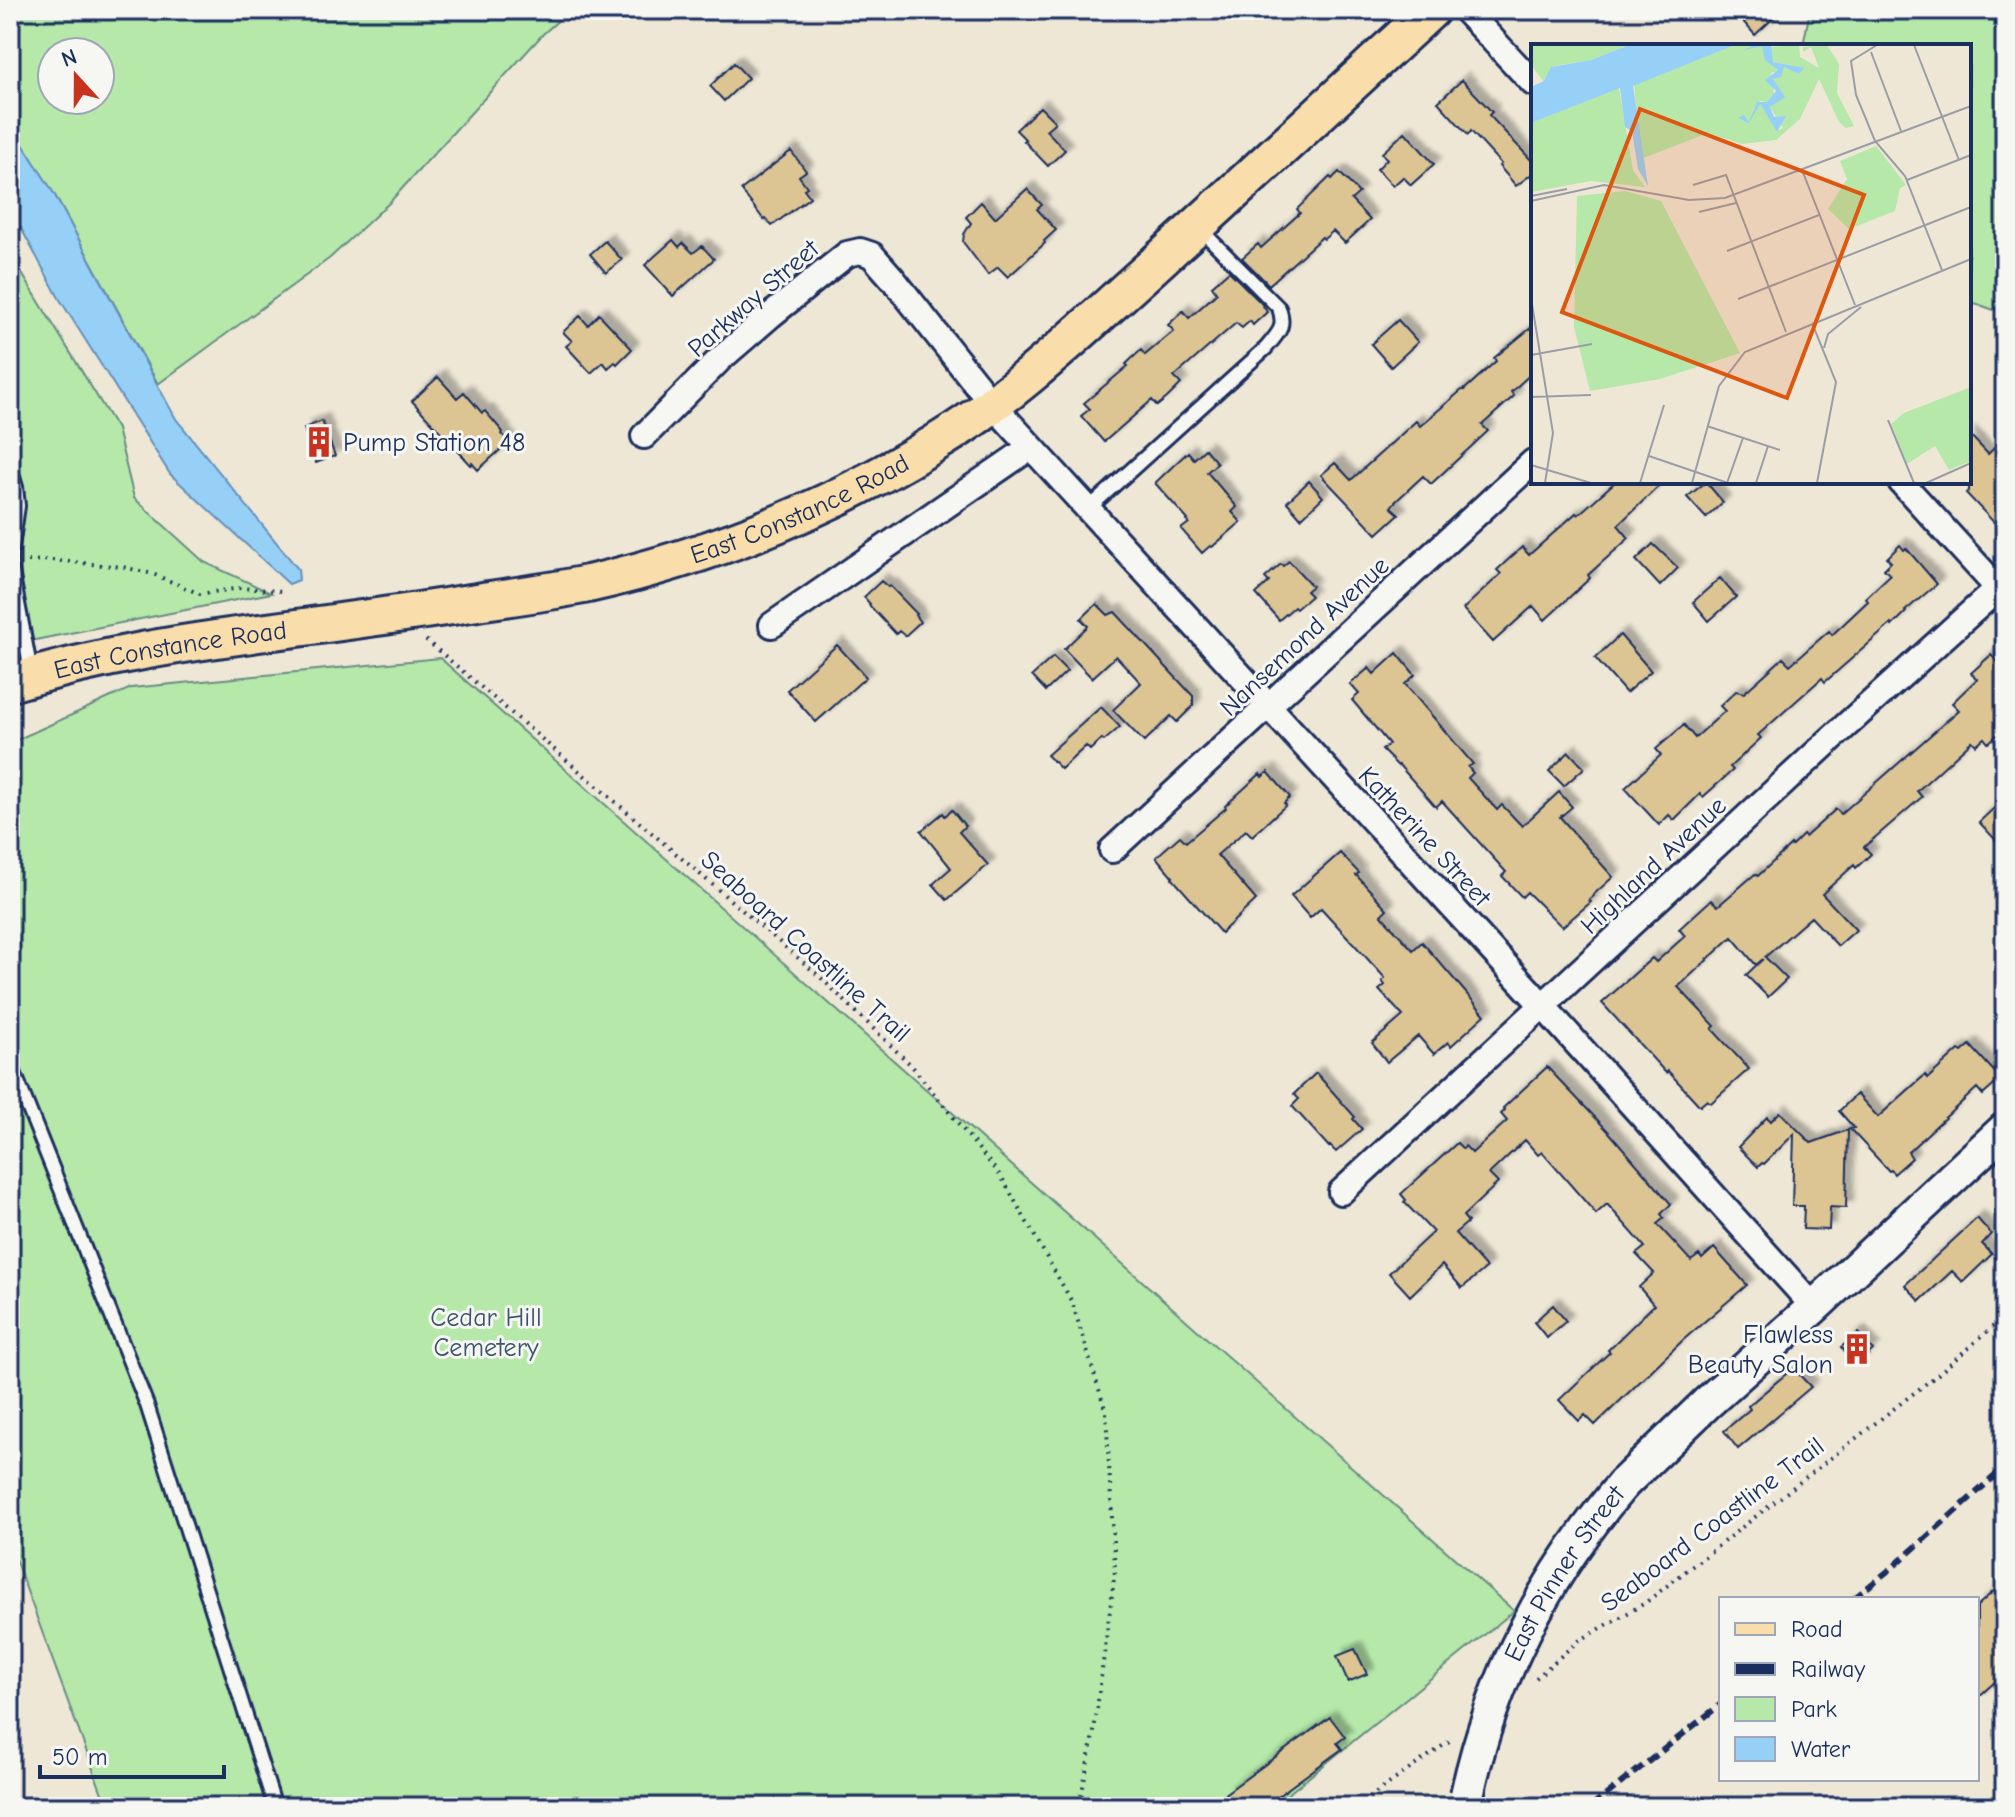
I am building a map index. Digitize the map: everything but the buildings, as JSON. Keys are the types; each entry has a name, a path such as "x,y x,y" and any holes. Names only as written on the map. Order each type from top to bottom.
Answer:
{"main road":[{"name":"East Constance Road","path":"21,680 97,659 164,646 582,585 660,566 796,517 868,482 938,442 992,404 1064,346 1431,10"},
{"name":"East Pinner Street","path":"1466,1801 1476,1752 1500,1682 1526,1626 1570,1552 1599,1512 1623,1484 1707,1403 1999,1148"}],"street":[{"path":"1465,10 1531,81"},
{"name":"Parkway Street","path":"644,436 719,360 771,315 847,254 860,251 872,255 893,279 992,404"},
{"name":"Katherine Street","path":"992,404 1814,1307"},
{"path":"772,625 1031,447"},
{"name":"Nansemond Avenue","path":"1112,850 1531,464"},
{"path":"1903,484 2003,589"},
{"name":"Highland Avenue","path":"1341,1192 1830,740 2003,589"}],"lane":[{"path":"1088,509 1266,348 1281,330 1283,319 1279,308 1197,226"},
{"path":"10,467 18,506 10,561 21,680"},
{"path":"10,1062 147,1405 275,1807"}],"path":[{"path":"10,561 51,560 123,567 153,574 200,594 241,588 283,591"},
{"name":"Seaboard Coastline Trail","path":"397,614 818,975 912,1066 1002,1178 1072,1302 1106,1412 1115,1571 1094,1731 1079,1807"},
{"name":"Seaboard Coastline Trail","path":"1531,1682 1577,1642 1645,1603 1937,1375 2005,1316"},
{"path":"1356,1807 1456,1736"}],"green space":[{"path":"10,10 570,10 543,34 389,203 330,258 158,384 53,192 10,124"},
{"path":"1810,10 2005,10 2005,300 1994,310 1971,302 1971,44 1803,44"},
{"path":"10,254 117,429 134,498 204,562 271,593 10,645"},
{"name":"Cedar Hill Cemetery","path":"440,658 1514,1611 1272,1807 107,1807 10,1545 10,743 131,688"}],"water":[{"path":"10,124 53,192 176,419 298,569 299,580 289,584 170,474 59,298 10,208"}],"railway":[{"path":"1856,1597 2005,1467"},
{"path":"1591,1807 1719,1706"}],"place":[{"name":"Pump Station 48","path":"319,442"},
{"name":"Flawless Beauty Salon","path":"1857,1349"}]}
